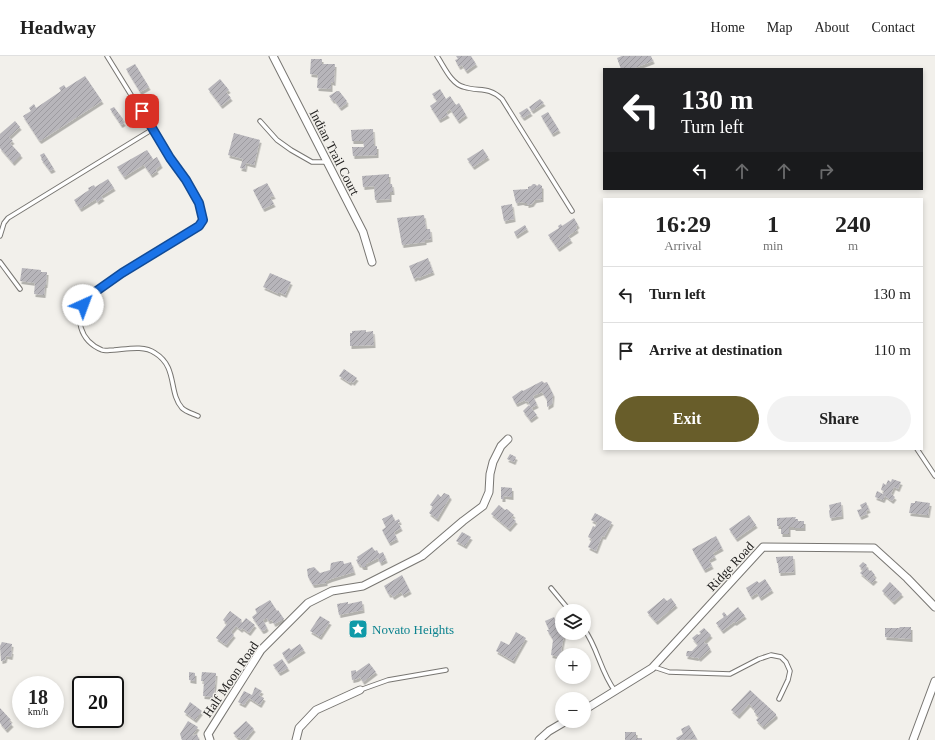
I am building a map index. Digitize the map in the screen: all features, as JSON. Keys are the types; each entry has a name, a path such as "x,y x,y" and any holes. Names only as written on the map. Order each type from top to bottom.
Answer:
{"street":[{"name":"Indian Trail Court","path":"273,56 363,232 372,262"},
{"name":"Half Moon Road","path":"210,740 208,734 261,650 308,603 332,591 363,586 422,556 483,506 489,492 490,474 493,462 501,446 508,439"},
{"name":"Ridge Road","path":"591,706 653,667 763,547 874,548 907,578 935,607"},
{"path":"913,740 935,681"},
{"path":"296,740 299,728 316,710 360,690"},
{"path":"539,740 555,727"}],"lane":[{"path":"107,56 186,180 199,203 203,220 199,226 122,273 88,297 83,305 79,317 81,331 87,340 103,350 150,349 160,356 168,366 176,398 183,409 198,416"},
{"path":"437,56 453,81 463,87 496,93 502,99 572,210"},
{"path":"260,121 276,140 291,150 312,162 327,162"},
{"path":"0,236 4,223 8,218 153,129"},
{"path":"0,262 20,289"},
{"path":"918,450 935,476"},
{"path":"551,588 564,604"},
{"path":"591,638 607,680 615,691"},
{"path":"653,667 670,672 730,674 759,659 771,655 781,657 786,662 790,671 788,680 779,699"},
{"path":"360,690 388,680 446,670"}],"building":[{"path":"456,56 471,56 476,64 466,71 462,65 459,67 455,60 458,59"},
{"path":"622,56 651,56 653,61 635,68 621,68 617,58"},
{"path":"311,59 322,59 322,64 335,64 334,83 331,82 331,89 317,88 318,75 310,74"},
{"path":"135,64 149,87 140,92 126,69"},
{"path":"85,76 102,101 40,141 23,116 31,111 29,108 34,104 36,108 61,91 59,88 64,85 66,88"},
{"path":"220,79 229,90 226,92 231,98 221,106 208,89"},
{"path":"440,89 446,99 450,96 456,105 459,103 466,115 458,121 450,109 446,112 448,115 439,120 430,106 437,101 432,94"},
{"path":"339,91 347,101 347,103 340,108 329,96"},
{"path":"540,99 544,103 532,111 529,107"},
{"path":"114,107 123,119 122,120 124,123 121,125 110,109"},
{"path":"527,108 531,113 523,118 519,113"},
{"path":"548,112 559,130 552,134 541,116"},
{"path":"15,121 20,127 9,137 13,141 10,143 21,155 13,163 0,148 0,134"},
{"path":"373,129 374,146 377,146 377,155 353,156 352,147 364,147 363,141 352,141 351,130"},
{"path":"234,133 260,140 254,165 246,163 245,169 240,168 243,159 228,155"},
{"path":"483,149 488,157 473,167 467,159"},
{"path":"147,150 153,159 124,177 117,167"},
{"path":"44,153 54,169 50,171 41,159 40,155"},
{"path":"157,157 161,165 156,169 157,171 151,175 144,165"},
{"path":"389,174 389,184 392,184 393,192 390,192 390,199 375,200 374,186 363,187 362,176"},
{"path":"108,179 114,188 101,196 103,198 97,202 96,199 80,209 74,200 89,190 88,188 94,185 95,187"},
{"path":"267,183 274,196 270,197 274,204 263,209 253,190"},
{"path":"533,184 537,186 539,184 542,186 542,199 535,200 532,204 527,205 527,203 522,202 516,203 513,190 528,189 528,187"},
{"path":"512,204 514,219 504,221 501,206"},
{"path":"424,215 426,229 430,229 431,239 425,240 425,242 402,245 397,218"},
{"path":"574,218 578,225 576,227 577,230 568,236 571,240 558,249 548,235 559,228 558,226 561,224 562,226"},
{"path":"525,225 527,229 516,236 514,232"},
{"path":"428,258 433,272 414,279 409,266"},
{"path":"22,268 47,272 44,295 34,294 35,283 20,281"},
{"path":"270,273 291,282 285,295 263,287"},
{"path":"366,330 366,332 373,331 374,345 350,346 350,333 352,333 352,331"},
{"path":"344,369 357,378 353,383 351,381 350,383 339,376"},
{"path":"542,381 544,383 547,382 553,394 552,404 547,407 547,400 542,392 533,396 537,405 531,408 528,401 526,402 525,400 516,404 512,397 522,390 523,391"},
{"path":"529,405 537,415 530,420 523,411"},
{"path":"510,454 516,457 514,462 507,459"},
{"path":"892,479 901,482 898,489 894,487 891,494 895,497 892,501 885,496 883,500 875,497 877,491 883,494 884,491 881,490 883,483 886,485 888,480 891,482"},
{"path":"501,487 512,488 512,497 504,496 504,499 501,499"},
{"path":"444,493 450,497 437,519 429,513 433,507 430,505 438,494 441,497"},
{"path":"915,501 930,503 928,515 909,513 911,503 915,503"},
{"path":"841,502 842,516 830,518 829,505"},
{"path":"866,502 869,510 866,511 867,514 860,517 857,510 862,509 860,505"},
{"path":"499,505 514,515 511,517 516,521 509,529 491,514"},
{"path":"595,513 612,522 604,537 602,536 596,551 588,547 592,539 588,537 593,526 595,527 597,523 591,520"},
{"path":"392,514 395,521 399,519 400,522 398,522 401,528 394,532 397,539 389,543 382,530 386,527 382,519"},
{"path":"749,515 756,525 736,539 729,529"},
{"path":"796,517 795,519 798,519 798,521 804,521 804,528 789,527 789,534 781,534 781,526 777,526 777,518"},
{"path":"462,532 471,537 465,546 456,541"},
{"path":"716,536 722,548 713,553 715,557 709,560 712,566 704,570 692,549"},
{"path":"372,547 375,551 377,550 379,554 383,552 386,560 380,563 378,558 366,564 366,567 362,567 356,560 358,559 357,557"},
{"path":"793,556 794,572 779,573 776,557"},
{"path":"343,561 344,564 351,562 354,572 331,579 326,581 326,583 313,585 308,577 307,569 314,567 320,573 330,570 331,563"},
{"path":"863,562 875,575 873,577 876,579 872,583 860,573 863,570 859,566"},
{"path":"402,575 410,591 403,595 401,592 393,597 391,594 389,595 384,586"},
{"path":"765,579 772,590 760,598 757,593 751,597 746,588 757,581 759,583"},
{"path":"890,582 902,594 893,602 882,591"},
{"path":"664,598 667,601 671,598 676,605 656,622 647,612"},
{"path":"270,600 284,619 274,624 272,620 268,621 267,618 263,620 267,628 262,631 252,617 257,613 255,609"},
{"path":"362,601 363,610 339,615 337,604 348,602 348,604"},
{"path":"738,607 745,616 722,631 716,623 724,617 722,614 724,612 727,616"},
{"path":"230,611 242,620 240,622 242,623 246,618 255,625 249,633 236,626 231,632 234,635 226,645 216,638 227,624 223,620"},
{"path":"320,616 330,622 320,637 310,631"},
{"path":"554,617 555,640 563,640 562,648 555,648 555,656 551,655 553,640 547,630 549,630 545,621"},
{"path":"899,627 911,627 911,639 885,637 885,628 900,628"},
{"path":"704,628 711,635 704,642 705,644 707,643 710,649 699,659 698,657 686,656 687,651 692,651 698,645 692,638 697,634 699,635 701,633 699,632"},
{"path":"516,632 526,638 513,661 496,651 501,641 509,645"},
{"path":"2,642 12,644 12,651 11,657 6,656 5,660 1,661 0,646"},
{"path":"300,644 304,650 287,661 282,653 289,648 291,650"},
{"path":"282,659 288,668 279,673 273,665"},
{"path":"369,663 376,672 363,682 360,677 352,680 351,671 356,670 356,672"},
{"path":"189,672 195,673 195,681 189,680"},
{"path":"202,672 216,673 214,697 203,696 204,681 201,681"},
{"path":"255,687 262,691 259,695 264,698 260,705 249,698 244,705 238,702 244,691 252,695"},
{"path":"750,690 776,714 776,716 763,727 756,720 759,717 749,704 738,716 731,710"},
{"path":"190,702 202,711 195,720 184,712"},
{"path":"0,708 11,720 9,721 12,724 6,730 0,723"},
{"path":"188,721 198,727 192,736 197,734 199,740 182,740 180,734"},
{"path":"246,721 254,729 245,740 242,740 233,733"},
{"path":"689,725 697,739 677,740 676,738 683,734 681,729"},
{"path":"625,732 636,732 636,738 642,738 642,740 625,740"}],"place":[{"name":"Novato Heights","path":"358,629"}],"route":[{"path":"83,305 88,297 122,273 199,226 203,220 199,203 142,111"}]}
